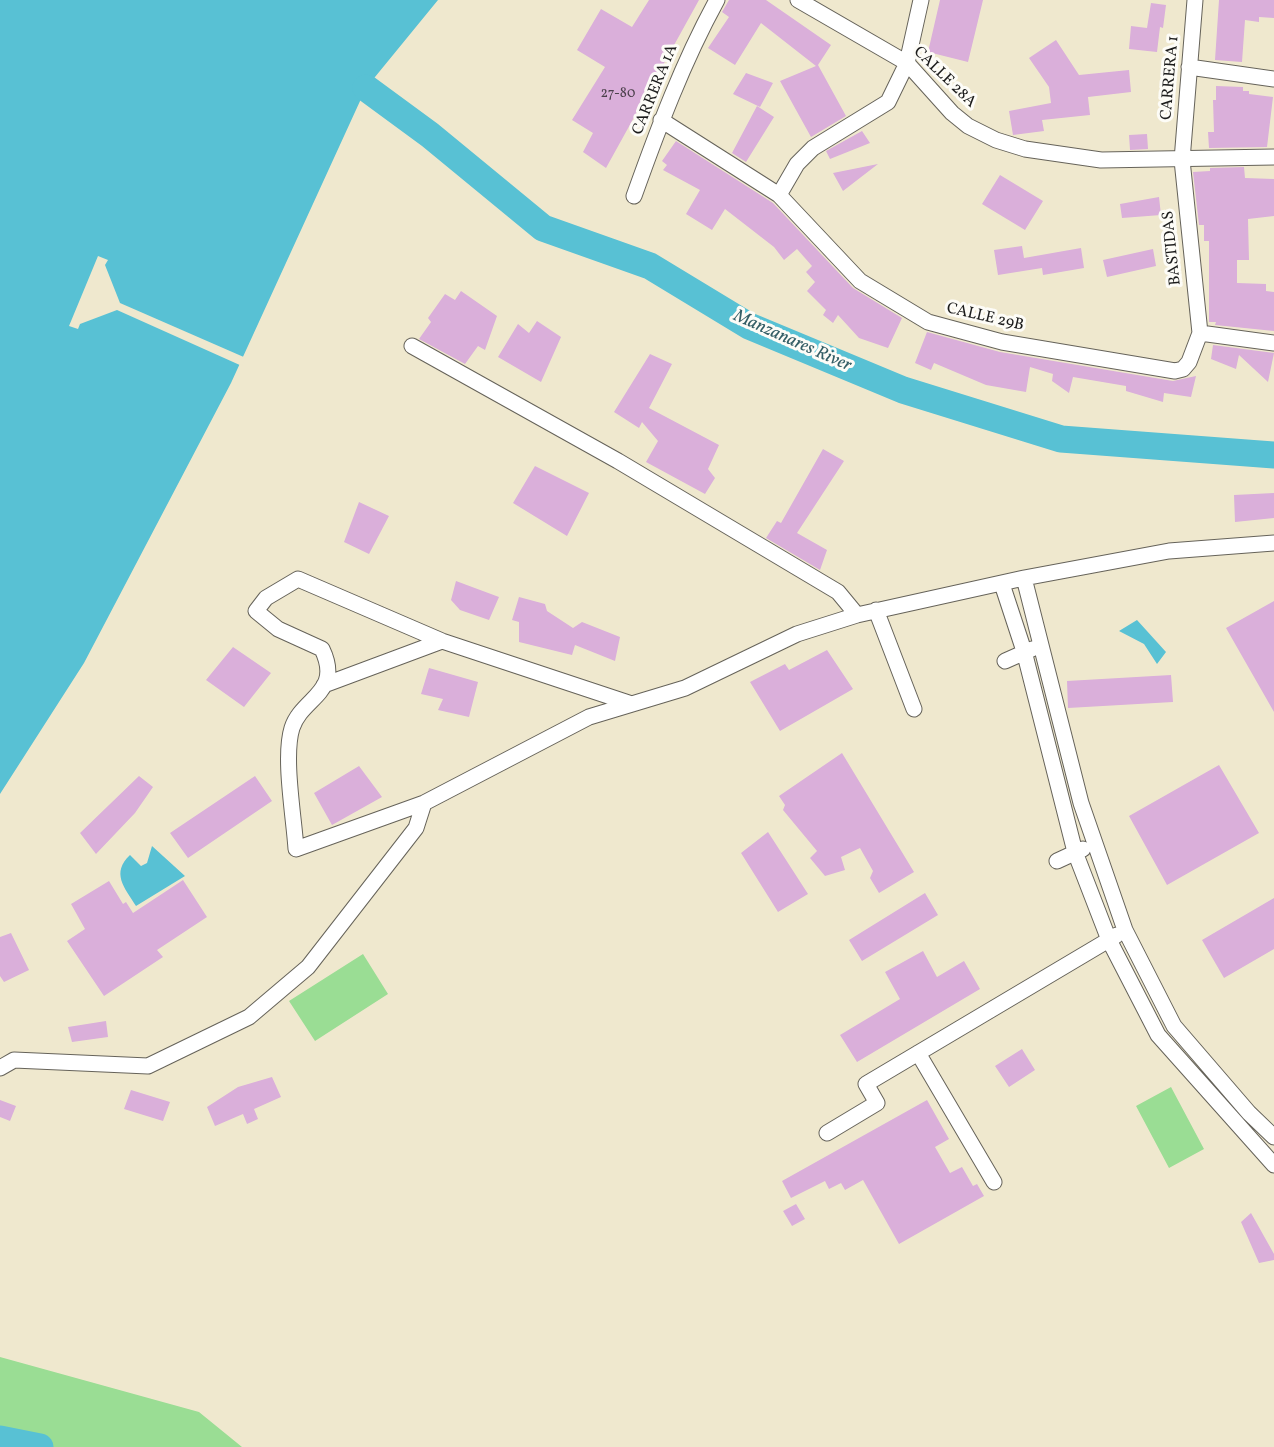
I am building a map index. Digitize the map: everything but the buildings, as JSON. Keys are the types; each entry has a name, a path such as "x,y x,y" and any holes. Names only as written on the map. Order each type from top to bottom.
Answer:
{"street":[{"name":"CARRERA 1A","path":"634,196 661,120 691,51 717,0"},
{"name":"CALLE 28A","path":"798,0 907,63 952,113 968,126 996,140 1063,157 1112,161 1274,157"},
{"path":"779,195 797,164 813,148 888,102 907,63 921,0"},
{"name":"CARRERA 1","path":"1182,160 1195,0"},
{"path":"1189,68 1274,79"},
{"name":"CALLE 29B","path":"661,120 779,195 860,281 928,322 954,331 1067,354 1175,371 1183,369 1189,362 1200,333"},
{"name":"BASTIDAS","path":"1182,160 1200,333"},
{"path":"1200,333 1274,343"},
{"path":"412,346 618,461 838,592 857,615"},
{"path":"632,704 442,641 298,579 266,598 256,611 278,629 322,649 329,665 324,685 292,727 289,750 296,849 424,803 589,717 686,688 797,634 857,615 1024,578 1169,551 1274,543"},
{"path":"1024,578 1081,803 1125,930 1148,980 1174,1026 1249,1113 1274,1137"},
{"path":"1002,584 1024,651 1075,852 1109,940 1131,988 1158,1035 1274,1165"},
{"path":"876,610 914,709"},
{"path":"324,685 442,641"},
{"path":"1005,661 1024,651 1041,646"},
{"path":"0,1068 14,1060 148,1066 249,1017 308,967 416,828 424,803"},
{"path":"1057,861 1094,843"},
{"path":"827,1133 878,1103 866,1084 1125,930"},
{"path":"1131,988 1148,980"},
{"path":"918,1053 994,1182"}],"green space":[{"path":"363,954 388,994 315,1041 289,1001"},
{"path":"1171,1087 1204,1149 1169,1168 1136,1106"},
{"path":"0,1357 199,1412 242,1447 0,1447"}],"water":[{"path":"0,0 438,0 366,88 231,383 84,663 0,794"},
{"path":"1137,620 1166,652 1157,664 1144,644 1119,631"},
{"path":"152,846 185,876 136,906 121,880 121,868 130,855 141,866 147,863"}],"pier":[{"path":"98,256 108,260 105,265 120,303 246,358 242,366 117,310 80,324 78,329 69,326"}],"waterway":[{"name":"Manzanares River","path":"366,88 430,135 543,228 650,266 749,326 903,390 1061,439 1274,455"},
{"path":"0,1439 40,1447"}]}
